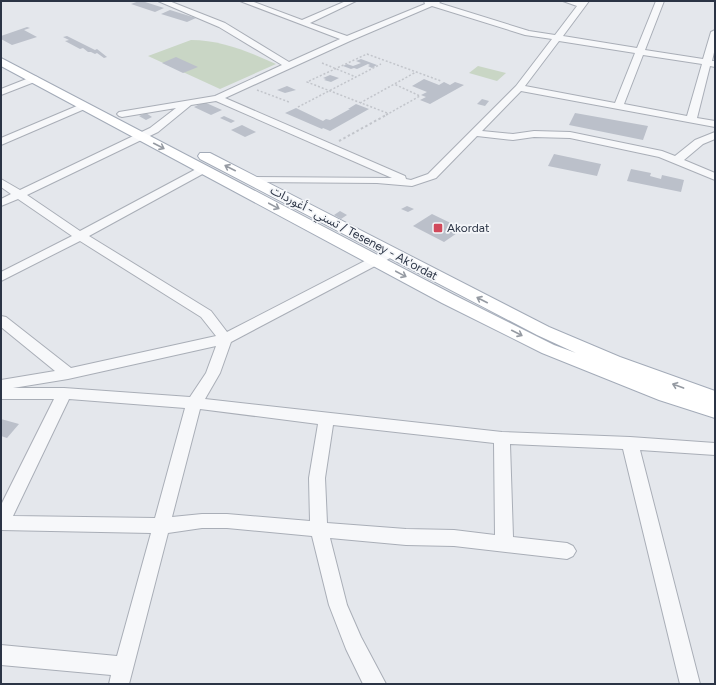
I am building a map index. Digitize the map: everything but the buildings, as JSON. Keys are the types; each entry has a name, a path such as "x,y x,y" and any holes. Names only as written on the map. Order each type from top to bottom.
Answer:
{"main road":[{"name":"تسني - أغوردات / Teseney - Ak'ordat","path":"1,50 122,114 147,133 251,179 390,253 543,331 613,362 715,398"},
{"path":"1,61 84,106 147,133 204,169 375,260 548,348 645,388 715,411"}],"street":[{"path":"162,1 222,25 289,66"},
{"path":"244,1 347,39"},
{"path":"302,22 352,1"},
{"path":"423,1 435,2 516,30 711,63"},
{"path":"251,179 377,180 412,183 419,182 432,176 519,88 583,3 567,1"},
{"path":"618,107 660,1"},
{"path":"122,114 217,98 347,39 435,2"},
{"path":"260,7 270,3"},
{"path":"691,120 711,63 715,32"},
{"path":"1,92 34,79"},
{"path":"519,88 715,124"},
{"path":"217,98 412,183"},
{"path":"1,203 147,133 188,103"},
{"path":"1,142 84,106"},
{"path":"474,133 512,137 534,134 570,135 635,148 677,160 715,177"},
{"path":"677,160 699,142 715,135"},
{"path":"1,277 204,169"},
{"path":"1,182 80,236 206,314 225,339"},
{"path":"1,385 68,374 225,339 390,253"},
{"path":"1,320 68,374"},
{"path":"1,656 122,675 194,403 209,383 218,362 225,339"},
{"path":"64,393 1,522 162,526 202,521 227,521 406,537 454,538 567,551"},
{"path":"1,394 64,393 194,403 502,438 715,448"},
{"path":"326,419 317,478 319,529 338,605 370,678 376,684"},
{"path":"502,438 504,543"},
{"path":"630,443 690,684"}],"path":[{"path":"387,114 307,82 367,54 441,81"},
{"path":"322,63 357,77"},
{"path":"298,107 381,64"},
{"path":"360,103 416,72"},
{"path":"339,141 420,96 394,84"},
{"path":"256,90 289,102"}],"green space":[{"path":"191,40 224,44 276,64 220,89 148,56"},
{"path":"478,66 506,73 497,81 469,73"}],"place":[{"name":"Akordat","path":"438,228"}]}
